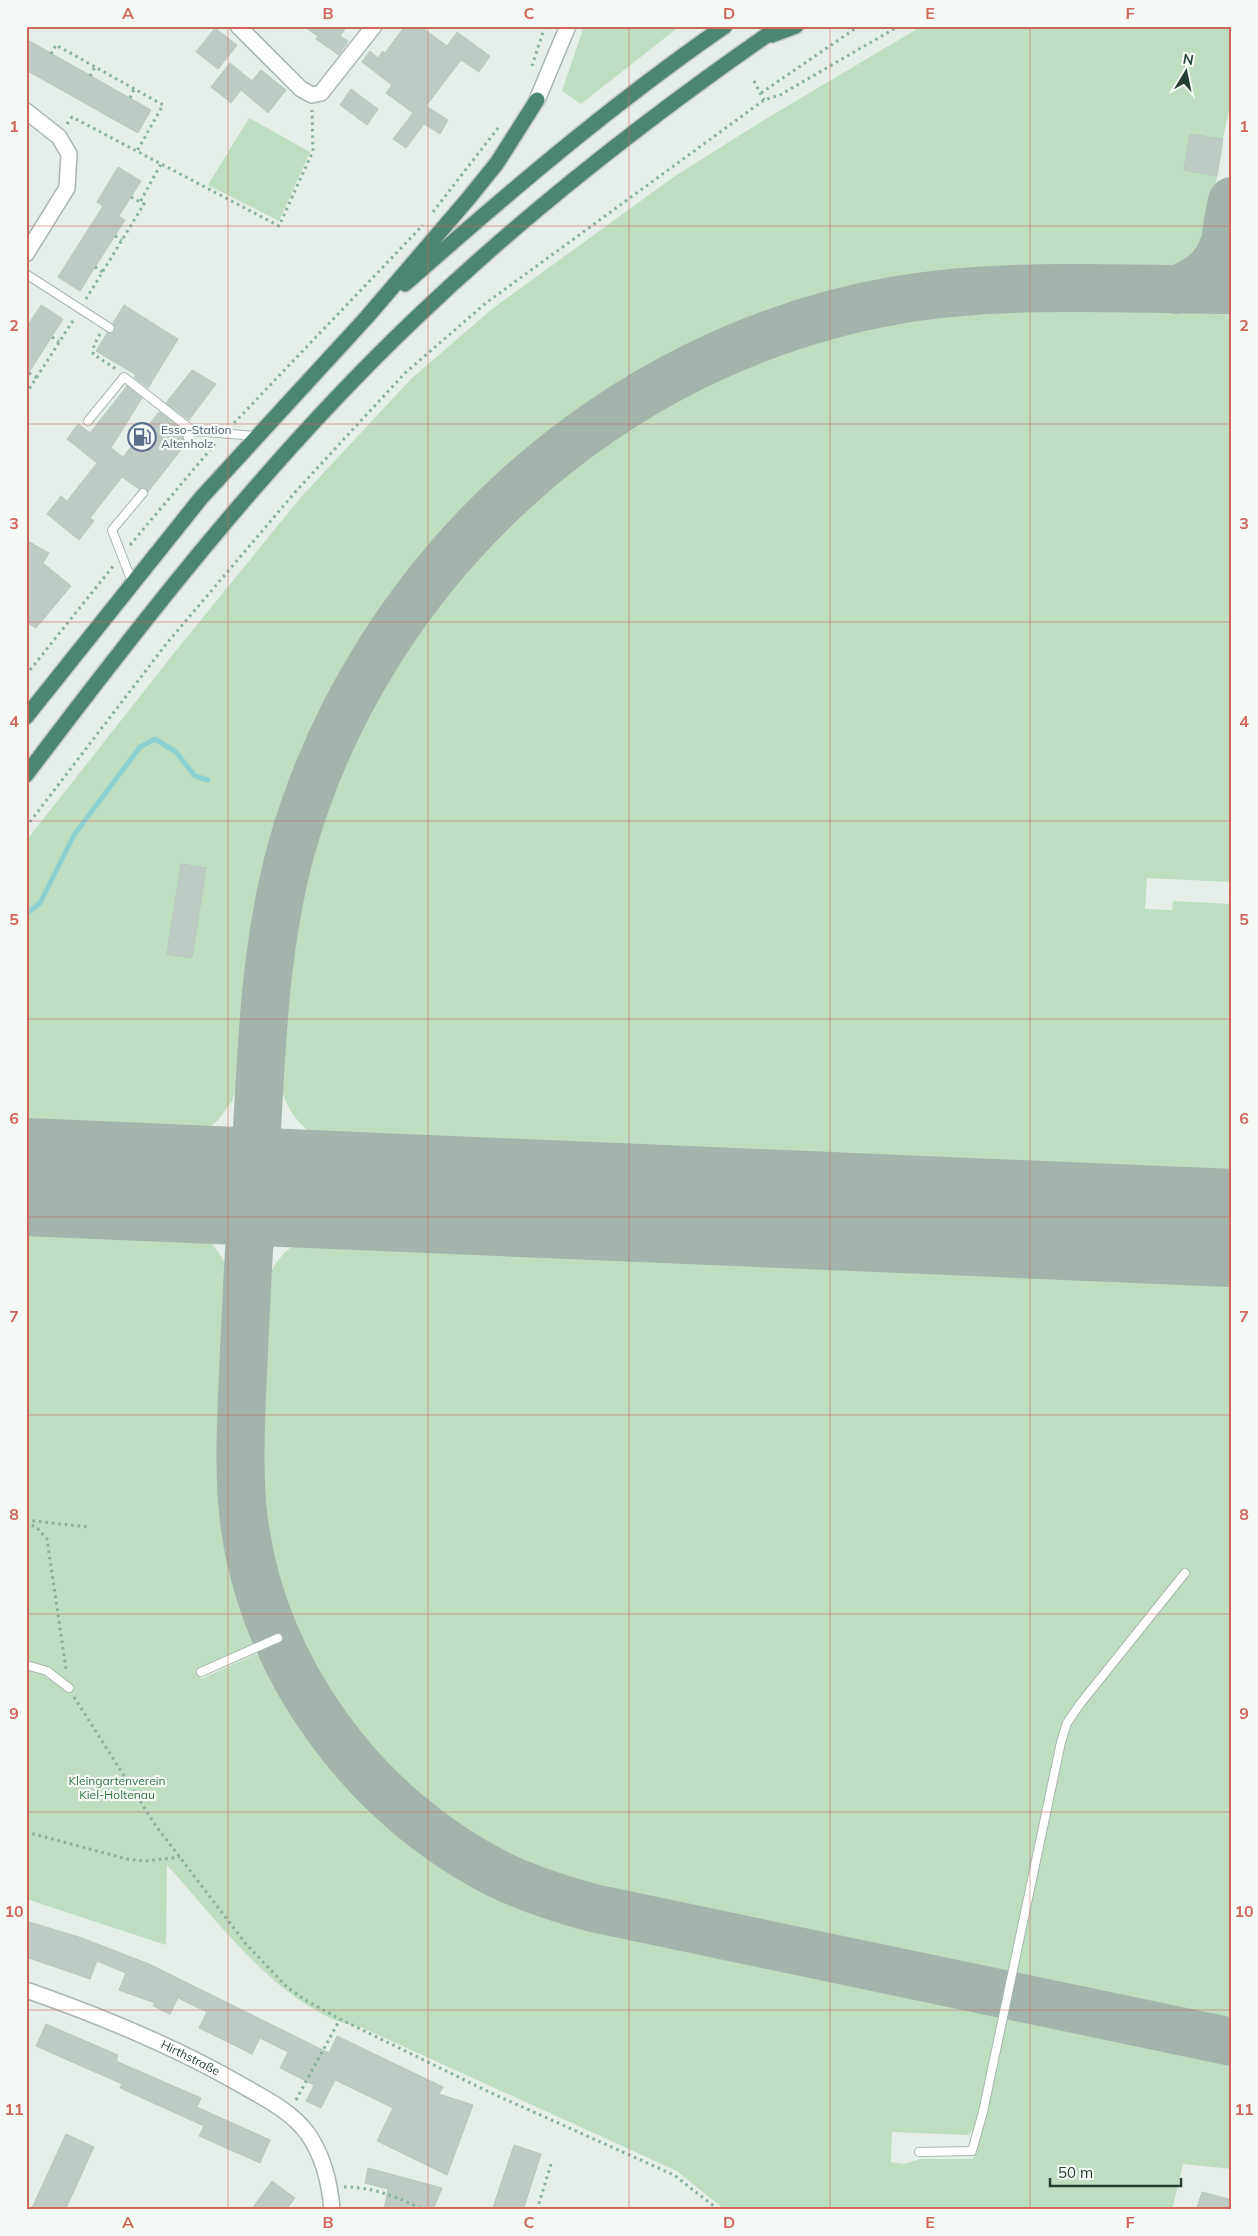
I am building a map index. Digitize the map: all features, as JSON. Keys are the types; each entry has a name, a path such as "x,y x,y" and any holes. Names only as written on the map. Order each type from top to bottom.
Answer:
{"highway":[{"path":"367,317 531,174 679,58 725,26"},
{"path":"26,776 165,597 269,473 414,320 489,250 605,152 780,26"},
{"path":"763,38 796,26"},
{"path":"26,717 201,498 367,317 491,170 537,100"}],"street":[{"path":"238,26 300,89 312,95 321,93 374,26"},
{"path":"537,100 568,26"},
{"path":"26,111 59,136 69,154 67,188 26,254"},
{"name":"Hirthstraße","path":"26,1990 172,2049 230,2078 289,2114 308,2135 324,2167 332,2210"}],"lane":[{"path":"26,274 107,327"},
{"path":"88,421 124,377 191,434 224,433 256,436"},
{"path":"132,582 112,530 143,492"},
{"path":"919,2152 972,2151 983,2112 1061,1742 1067,1723 1080,1704 1185,1573"},
{"path":"201,1672 278,1638"},
{"path":"26,1665 47,1671 69,1688"}],"path":[{"path":"530,72 545,26"},
{"path":"761,93 859,26"},
{"path":"26,827 167,643 297,490 405,373 486,303 764,100 780,95 899,26"},
{"path":"51,54 56,45 163,105 137,151"},
{"path":"90,76 95,67"},
{"path":"754,81 764,100"},
{"path":"130,98 134,89"},
{"path":"59,136 72,117 279,226 313,152 312,95"},
{"path":"26,675 122,554 224,433 428,219 502,123"},
{"path":"140,202 161,164"},
{"path":"26,394 144,204 131,197"},
{"path":"115,236 122,240"},
{"path":"96,267 103,272"},
{"path":"107,327 94,344 94,354 124,377"},
{"path":"52,337 59,342"},
{"path":"28,373 36,378"},
{"path":"26,1521 88,1527"},
{"path":"26,1521 37,1528 47,1539 69,1688 156,1826 246,1944 268,1969 307,2001 340,2019 490,2092 674,2175 720,2210"},
{"path":"26,1832 127,1860 145,1862 180,1857"},
{"path":"289,2114 340,2019"},
{"path":"537,2210 551,2164"},
{"path":"329,2188 347,2186 384,2192 402,2197 420,2208 419,2210"}],"green space":[{"path":"584,26 680,26 581,104 562,91"},
{"path":"922,26 1232,26 1232,95 1223,139 1190,134 1184,170 1217,176 1213,211 1207,235 1195,255 1183,263 1166,269 944,273 856,286 764,317 676,353 581,409 481,490 417,563 348,658 298,769 265,859 251,936 242,1002 239,1079 232,1101 218,1120 199,1136 26,1129 26,841 178,648 302,496 411,379 492,309 675,176 764,120"},
{"path":"249,118 310,152 279,221 208,185"},
{"path":"1042,310 1232,310 1232,882 1147,878 1145,909 1172,910 1173,901 1232,904 1232,1181 328,1144 308,1131 294,1116 289,1107 284,1097 278,1074 288,968 298,907 325,807 371,708 409,643 447,591 491,539 549,482 622,431 723,375 838,334 948,315"},
{"name":"Kleingartenverein Kiel-Holtenau","path":"26,1224 195,1231 214,1246 229,1273 232,1281 224,1479 228,1518 237,1567 258,1636 249,1648 196,1671 201,1679 256,1654 266,1655 300,1715 331,1762 394,1822 444,1861 480,1882 554,1914 682,1944 993,2010 998,2018 978,2118 973,2130 968,2135 892,2132 891,2162 904,2164 920,2159 973,2159 983,2129 1005,2020 1012,2014 1232,2060 1232,2169 1183,2164 1172,2210 725,2210 677,2171 363,2028 334,2020 306,2004 262,1970 242,1950 167,1865 166,1945 26,1899"},
{"path":"308,1237 1232,1277 1232,2024 579,1887 538,1871 498,1852 459,1830 423,1805 388,1775 357,1739 329,1700 305,1658 286,1613 271,1567 261,1521 257,1475 257,1430 263,1294 269,1275 278,1260 291,1247"}],"building":[{"path":"303,26 347,26 340,36 348,41 339,55 316,39 318,36"},
{"path":"405,26 420,26 447,46 457,32 490,56 479,72 461,60 426,106 448,120 440,134 424,124 406,148 393,139 413,113 386,93 392,85 362,62 370,51 378,58 383,51 385,53"},
{"path":"215,28 237,45 218,69 196,52"},
{"path":"26,39 151,110 138,133 26,70"},
{"path":"230,63 252,81 261,70 286,90 268,113 241,90 231,103 211,87"},
{"path":"351,89 378,109 367,125 340,105"},
{"path":"1190,134 1223,139 1217,176 1184,170"},
{"path":"118,167 141,181 119,216 125,220 80,291 58,277 103,206 97,202"},
{"path":"41,305 63,319 26,377 26,328"},
{"path":"124,305 178,339 148,388 134,377 136,375 96,351 107,333 115,331 113,323"},
{"path":"192,370 216,384 189,420 166,403"},
{"path":"127,386 142,398 111,448 123,457 159,412 182,429 183,439 187,442 148,492 144,488 139,489 122,477 90,518 94,521 79,540 47,514 61,496 67,501 97,463 67,439 78,424 90,433"},
{"path":"26,540 49,553 43,563 71,586 36,628 26,622"},
{"path":"181,864 206,868 192,958 167,954"},
{"path":"26,1921 82,1938 149,1964 329,2053 337,2036 443,2087 439,2094 473,2105 447,2175 377,2141 393,2108 335,2080 321,2108 306,2101 314,2085 280,2068 288,2052 260,2038 252,2054 199,2028 207,2012 178,1998 170,2014 153,2006 155,2003 119,1990 126,1973 97,1961 90,1979 26,1957"},
{"path":"46,2024 118,2055 116,2061 201,2098 197,2107 270,2140 260,2163 199,2136 204,2126 120,2088 122,2084 36,2046"},
{"path":"66,2134 94,2147 74,2191 65,2210 31,2210"},
{"path":"514,2145 541,2154 523,2210 492,2210"},
{"path":"368,2168 442,2188 433,2210 384,2210 388,2189 365,2183"},
{"path":"272,2181 295,2198 286,2210 251,2210"},
{"path":"1202,2192 1232,2200 1232,2210 1196,2210"}],"waterway":[{"path":"26,914 40,903 74,835 140,747 155,739 176,752 195,776 208,780"}],"taxiway":[{"path":"1232,201 1226,243 1226,251 1232,267"},
{"path":"1176,290 1206,273 1216,261 1224,244"},
{"path":"346,1187 304,1177 278,1165 268,1156 261,1144 257,1130 266,989 276,919 291,850 328,748 378,653 441,566 516,489 600,422 693,367 792,326 898,300 938,294 1064,288 1232,290"},
{"path":"382,1192 299,1198 269,1209 255,1222 250,1235 241,1430 241,1484 244,1521 255,1576 273,1630 298,1681 328,1728 364,1772 405,1812 450,1846 498,1874 556,1897 593,1908 1232,2042"}],"runway":[{"path":"26,1177 1232,1228"}],"place":[{"name":"Esso-Station Altenholz","path":"142,437"}]}
